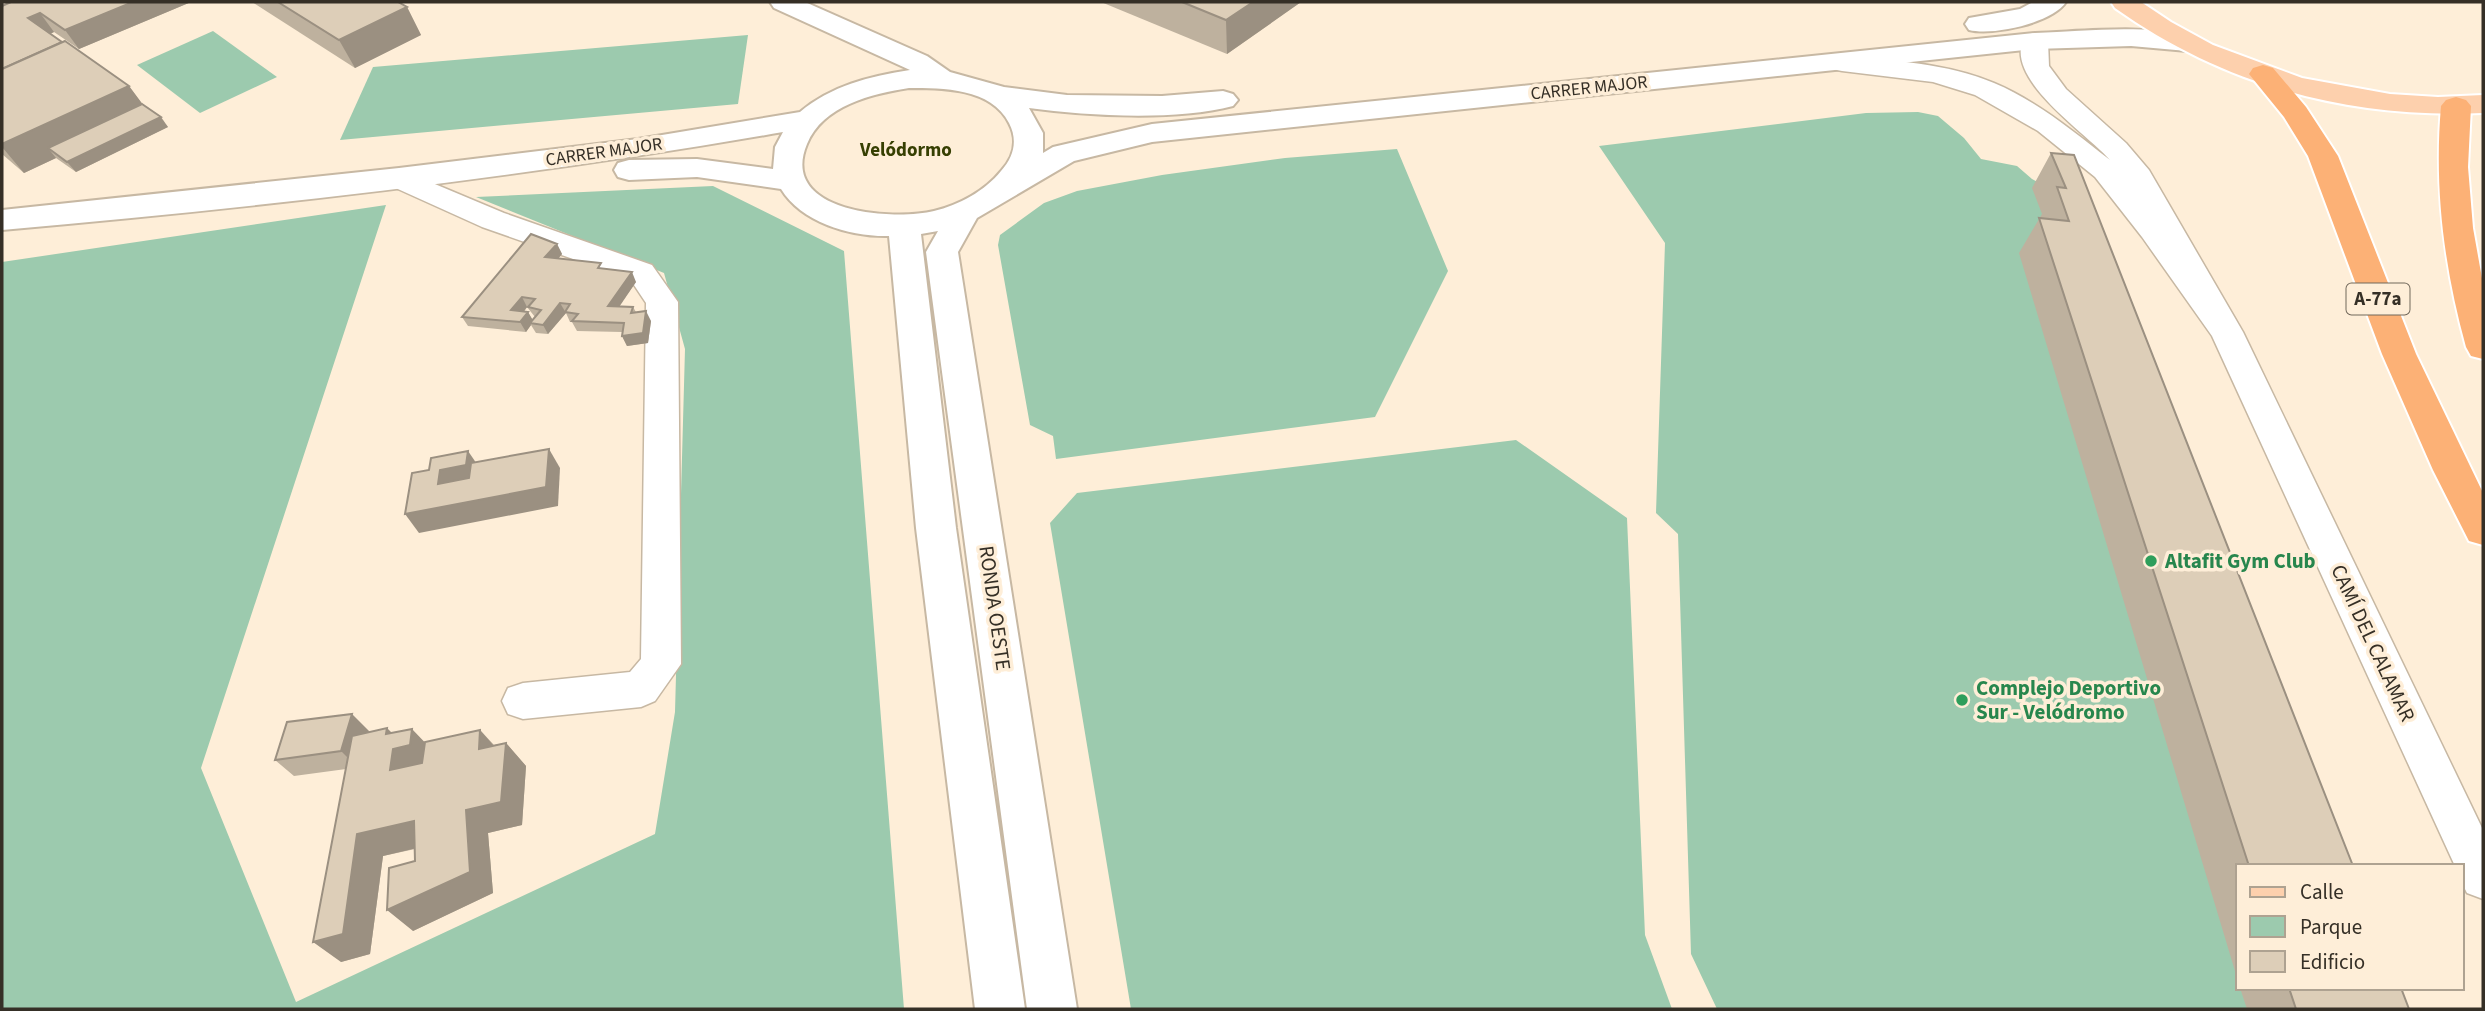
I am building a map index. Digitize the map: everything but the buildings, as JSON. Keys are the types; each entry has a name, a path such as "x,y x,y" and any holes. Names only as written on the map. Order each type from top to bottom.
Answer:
{"highway":[{"name":"A-77a","path":"2263,74 2296,113 2323,156 2399,354 2452,470 2483,530"},
{"name":"A-77a","path":"2470,105 2453,136 2454,211 2459,250 2483,347"}],"main road":[{"path":"783,2 811,17 917,62 941,79"},
{"name":"CARRER MAJOR","path":"1000,95 1067,104 1162,104 1582,74 1949,29 2027,16 2053,2"},
{"name":"A-77a","path":"2124,2 2141,16 2187,43 2263,74 2328,92 2394,103 2470,105"},
{"path":"811,17 837,40 850,64 849,74 819,111 794,136 786,159 790,181 814,208 846,221 904,226 965,212 1003,189 1025,163 1030,136 1022,115 1000,95 959,81 909,79 866,88 819,111"},
{"name":"CARRER MAJOR","path":"1003,189 1064,154 1152,133 2035,41 2131,38 2187,43"},
{"name":"CARRER MAJOR","path":"2,220 399,178 638,148 819,111"},
{"name":"CARRER MAJOR","path":"399,178 697,167 790,181"},
{"name":"RONDA OESTE","path":"965,212 942,252 1052,1009"},
{"path":"904,226 933,505 1000,1009"}],"street":[{"path":"2035,41 2035,66 2056,95 2116,149 2139,176 2227,332"},
{"path":"1842,63 1936,74 1984,89 2048,125 2105,172 2153,230 2227,332"},
{"path":"399,178 493,220 640,272 662,302 661,664 641,690 523,701"},
{"name":"CAMÍ DEL CALAMAR","path":"2227,332 2483,878"}],"green space":[{"path":"213,31 277,77 200,113 137,65"},
{"path":"748,35 738,104 340,140 373,67"},
{"name":"Complejo Deportivo Sur - Velódromo","path":"1918,112 1938,116 1964,138 1981,159 2017,166 2032,179 2054,191 2237,864 2236,990 2347,990 2354,1009 1717,1009 1691,954 1678,534 1656,513 1665,243 1599,146 1866,113"},
{"path":"1397,149 1448,271 1375,417 1056,459 1053,436 1030,425 998,245 1000,235 1044,203 1077,191 1162,175 1285,158"},
{"path":"713,186 844,251 904,1009 2,1009 2,262 386,205 201,768 296,1002 655,834 675,712 685,349 664,273 476,197"},
{"path":"1516,440 1627,518 1645,935 1672,1009 1131,1009 1050,523 1077,493"}],"place":[{"name":"Altafit Gym Club","path":"2151,561"},
{"name":"Complejo Deportivo Sur - Velódromo","path":"1962,700"}],"district":[{"name":"Velódormo","path":"906,150"}]}
